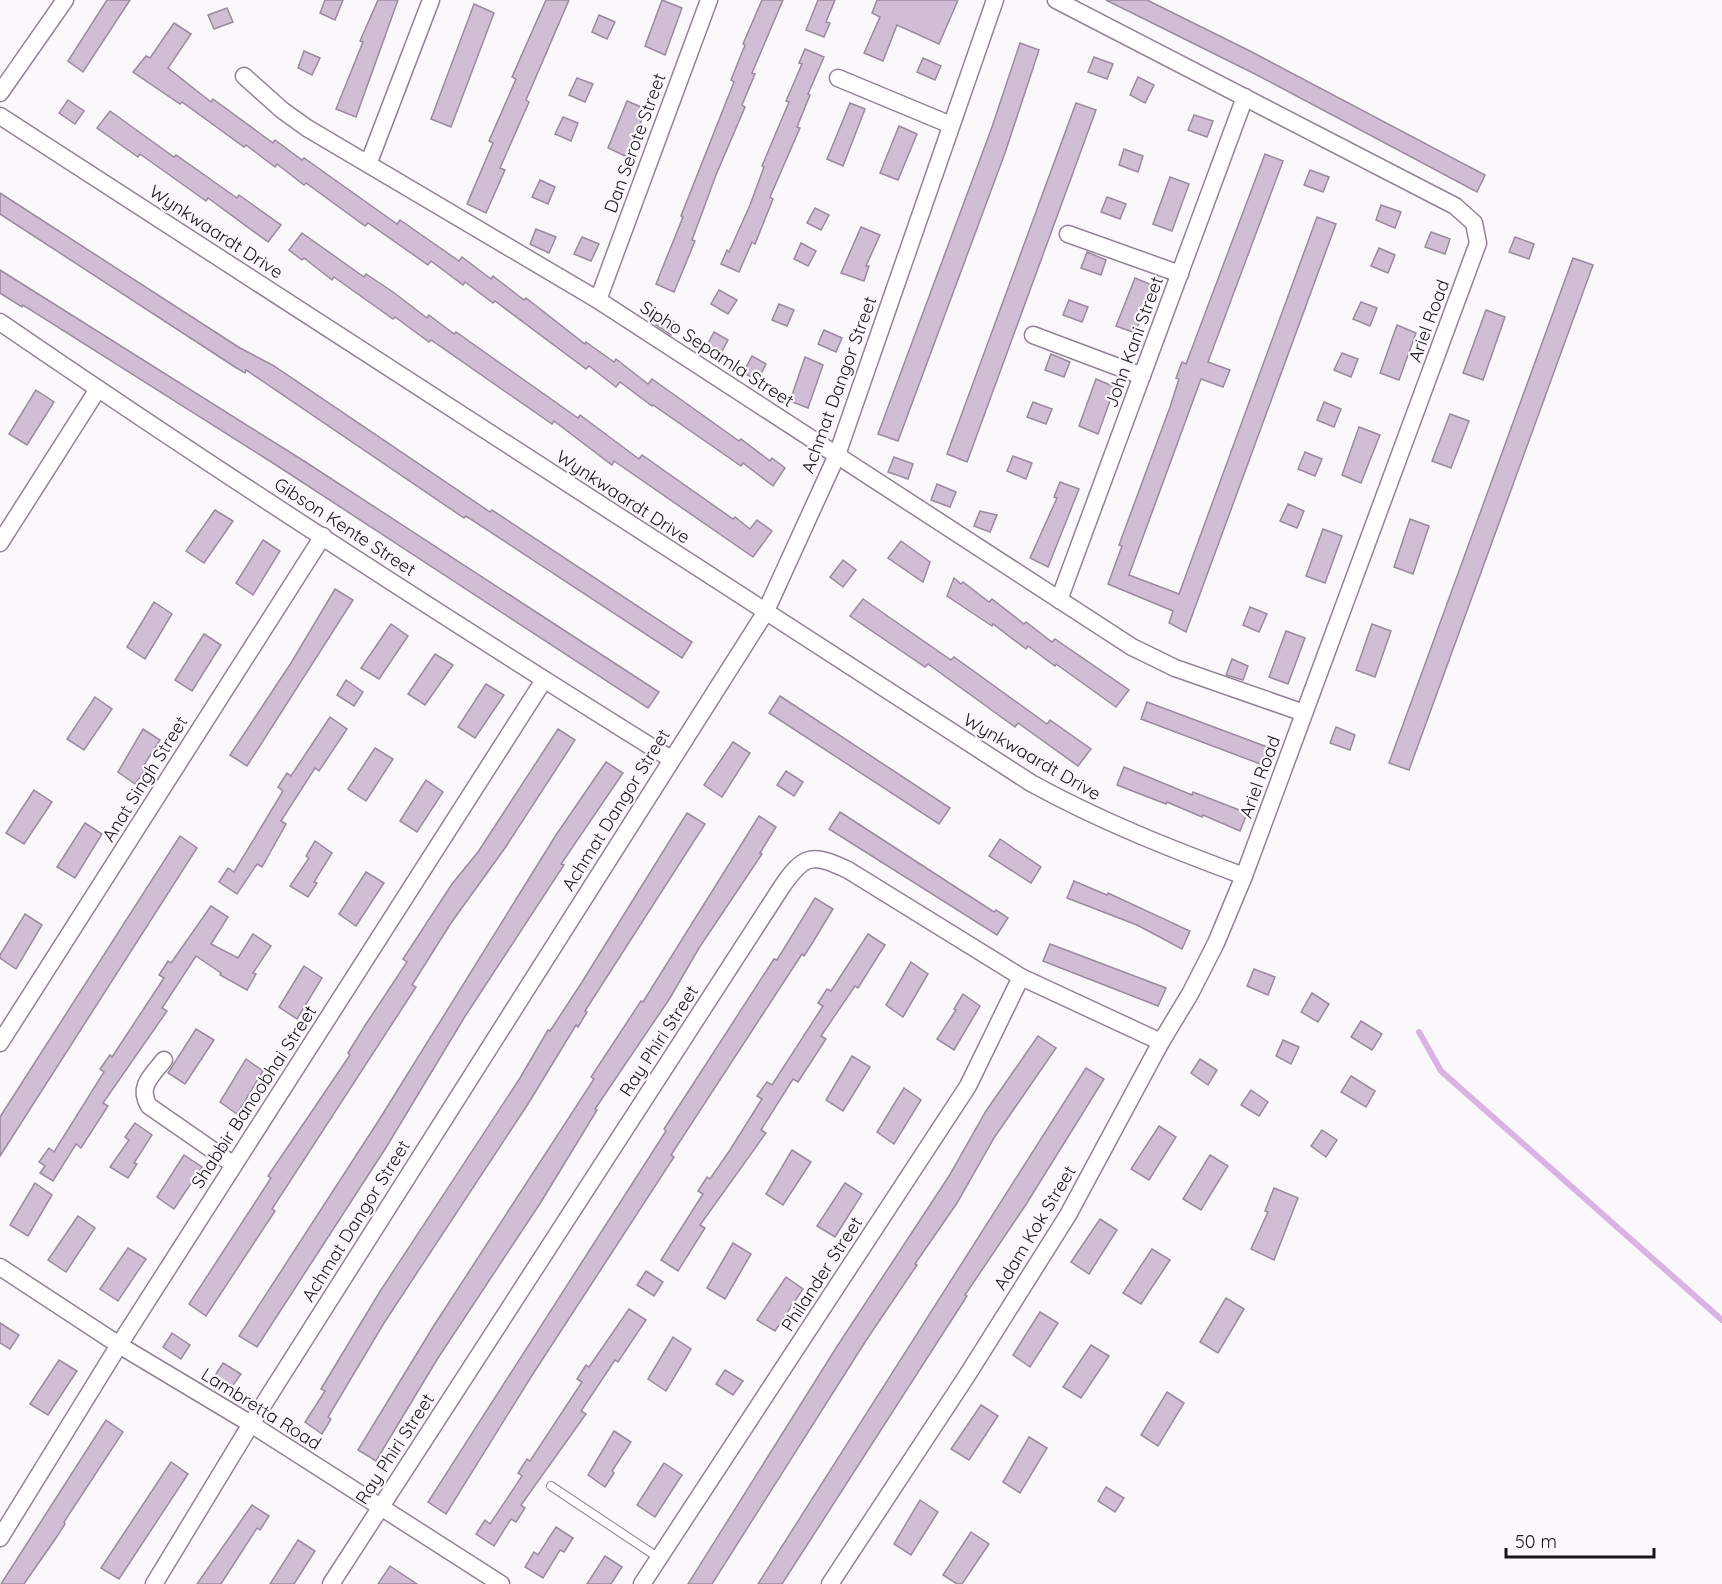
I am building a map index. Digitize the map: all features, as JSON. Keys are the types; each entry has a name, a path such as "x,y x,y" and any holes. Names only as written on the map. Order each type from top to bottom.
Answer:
{"street":[{"path":"0,93 65,0"},
{"path":"369,162 431,0"},
{"name":"Dan Serote Street","path":"598,300 709,0"},
{"name":"Achmat Dangor Street","path":"154,1584 251,1424 765,613 837,455 995,0"},
{"name":"Ariel Road","path":"1056,0 1455,206 1474,223 1478,243 1244,876"},
{"name":"Sipho Sepamla Street","path":"244,76 282,110 307,128 369,162 598,300 1132,647 1175,668 1304,713"},
{"path":"838,78 951,125"},
{"name":"John Kani Street","path":"1059,600 1245,97"},
{"name":"Wynkwaardt Drive","path":"0,116 975,748 1081,811 1135,835 1244,876"},
{"path":"1068,234 1180,274"},
{"name":"Gibson Kente Street","path":"0,322 98,389 544,680 672,759"},
{"path":"1033,335 1142,376"},
{"path":"0,543 98,389"},
{"name":"Anat Singh Street","path":"0,1043 323,536"},
{"name":"Shabbir Banoobhai Street","path":"0,1538 119,1345 544,680"},
{"name":"Ray Phiri Street","path":"331,1584 787,880 801,863 810,858 826,860 848,870 1021,977 1161,1042"},
{"name":"Adam Kok Street","path":"830,1584 969,1374 1068,1215 1216,943 1244,876"},
{"name":"Philander Street","path":"642,1584 968,1086 1021,977"},
{"path":"164,1060 143,1087 143,1097 149,1106 157,1114 234,1165"},
{"name":"Lambretta Road","path":"0,1267 119,1345 251,1424 501,1584"}],"lane":[{"path":"551,1486 659,1558"}],"building":[{"path":"107,0 130,0 83,72 68,61"},
{"path":"325,0 343,0 335,20 320,13"},
{"path":"378,0 398,0 356,117 336,109 363,42 360,41"},
{"path":"546,0 569,0 526,100 529,102 500,168 505,170 486,213 467,204 493,143 489,141 516,79 512,77"},
{"path":"662,0 682,8 665,55 645,46"},
{"path":"762,0 783,0 752,73 755,74 742,105 745,107 716,175 692,240 695,241 674,292 656,284 734,82 731,80 745,45 743,44"},
{"path":"818,0 835,0 826,22 830,23 824,37 806,30"},
{"path":"877,0 958,0 939,44 897,25 883,61 864,53 880,17 872,13"},
{"path":"1106,0 1147,0 1250,51 1485,175 1477,192 1257,75"},
{"path":"474,4 494,13 451,127 431,119"},
{"path":"227,8 233,22 214,29 208,15"},
{"path":"599,15 615,22 607,39 592,32"},
{"path":"174,23 191,34 168,68 211,102 213,99 273,143 275,140 302,160 304,158 397,224 400,220 459,261 462,257 491,279 493,276 524,300 526,298 585,344 586,342 614,362 616,359 648,384 652,379 739,441 741,439 770,461 772,458 785,468 773,486 743,463 741,466 620,382 616,387 589,366 586,369 495,301 493,303 465,282 463,285 431,261 428,265 368,223 365,226 306,183 304,185 277,164 275,167 182,102 180,104 133,72 146,56 150,58"},
{"path":"1020,43 1039,50 1005,153 898,441 878,434 992,127"},
{"path":"805,49 824,57 808,94 810,95 797,127 800,128 770,197 773,199 755,244 752,242 739,272 721,264 727,250 729,252 750,205 764,167 762,166 789,102 786,101 802,64 799,63"},
{"path":"304,51 320,58 312,75 298,68"},
{"path":"1094,57 1113,64 1107,79 1088,72"},
{"path":"923,58 941,66 935,80 917,72"},
{"path":"1138,77 1154,85 1145,103 1130,95"},
{"path":"577,78 593,84 585,102 569,95"},
{"path":"68,100 84,111 75,124 59,113"},
{"path":"627,101 646,109 627,157 608,148"},
{"path":"850,103 865,109 843,166 827,159"},
{"path":"1076,103 1096,110 967,462 947,454"},
{"path":"110,111 174,157 176,155 237,198 239,195 281,225 268,242 208,198 206,201 140,154 138,157 97,128"},
{"path":"1194,115 1213,121 1207,137 1188,130"},
{"path":"563,117 578,123 571,141 555,134"},
{"path":"899,126 917,134 898,180 880,173"},
{"path":"1124,149 1143,156 1138,172 1119,165"},
{"path":"1265,154 1283,161 1208,362 1230,370 1223,387 1201,379 1129,575 1179,594 1317,217 1336,224 1186,632 1169,623 1173,611 1108,584 1122,546 1119,545 1170,407 1179,379 1176,378 1182,362 1186,364"},
{"path":"1310,170 1329,177 1323,192 1304,185"},
{"path":"1170,177 1189,184 1172,231 1153,224"},
{"path":"540,180 555,187 548,204 532,197"},
{"path":"0,193 240,348 274,366 490,512 492,510 692,642 682,658 466,516 464,518 246,370 245,373 235,367 0,214"},
{"path":"1107,197 1126,204 1120,219 1101,212"},
{"path":"1381,205 1401,212 1395,228 1376,220"},
{"path":"815,208 829,215 821,230 807,223"},
{"path":"861,227 880,235 866,266 869,266 864,281 841,273"},
{"path":"536,229 556,237 549,253 530,244"},
{"path":"1431,232 1450,239 1445,254 1425,247"},
{"path":"302,233 364,277 366,274 393,292 427,318 429,315 454,334 456,332 578,418 580,415 639,459 642,455 733,519 735,517 750,529 757,520 772,531 753,557 614,461 612,465 554,421 552,424 431,340 429,342 395,317 393,319 334,277 332,280 304,258 302,260 289,250"},
{"path":"582,237 599,244 591,261 574,254"},
{"path":"1515,237 1534,244 1529,259 1509,252"},
{"path":"801,243 816,251 808,266 794,259"},
{"path":"1379,248 1395,255 1388,273 1371,266"},
{"path":"1087,252 1106,260 1101,275 1081,268"},
{"path":"1573,258 1593,265 1409,770 1389,763"},
{"path":"0,270 304,461 659,692 648,708 276,465 23,305 22,307 0,293"},
{"path":"1135,278 1154,286 1135,333 1116,326"},
{"path":"719,290 737,300 728,314 711,304"},
{"path":"1069,300 1088,307 1082,322 1063,315"},
{"path":"1361,302 1377,308 1370,326 1353,319"},
{"path":"779,304 794,310 787,326 772,320"},
{"path":"1486,310 1505,317 1483,380 1463,373"},
{"path":"662,314 678,324 671,335 656,325"},
{"path":"1397,325 1416,333 1399,380 1380,373"},
{"path":"824,330 842,338 836,352 818,344"},
{"path":"714,332 728,340 720,355 706,347"},
{"path":"1342,353 1358,359 1351,377 1334,370"},
{"path":"1051,354 1070,362 1064,377 1045,370"},
{"path":"752,356 766,364 758,380 743,373"},
{"path":"805,357 823,365 808,408 790,401"},
{"path":"1096,379 1115,387 1098,434 1079,426"},
{"path":"36,390 54,402 27,445 9,434"},
{"path":"1033,402 1052,409 1046,424 1027,417"},
{"path":"1324,402 1341,409 1334,427 1317,420"},
{"path":"1450,414 1469,421 1451,468 1432,461"},
{"path":"1359,427 1380,435 1361,483 1342,475"},
{"path":"1305,452 1322,459 1315,476 1298,469"},
{"path":"1013,456 1032,463 1026,479 1007,471"},
{"path":"894,457 913,464 908,479 888,472"},
{"path":"1060,482 1079,489 1048,567 1030,558 1057,498 1054,497"},
{"path":"937,484 956,492 950,507 931,500"},
{"path":"1288,504 1304,511 1297,528 1280,521"},
{"path":"215,510 233,521 204,563 186,551"},
{"path":"980,511 997,515 990,532 974,526"},
{"path":"1410,519 1429,526 1413,574 1394,567"},
{"path":"1323,529 1342,536 1325,583 1306,576"},
{"path":"263,540 280,551 253,595 236,583"},
{"path":"901,541 930,562 923,582 888,558"},
{"path":"843,560 856,570 843,587 830,577"},
{"path":"954,578 989,602 992,599 1052,642 1055,639 1129,690 1116,707 1056,664 1055,666 1028,646 1026,649 993,624 992,626 947,596"},
{"path":"335,589 353,600 247,766 230,755 291,663"},
{"path":"863,599 951,660 954,657 1047,724 1050,720 1091,749 1078,766 1018,723 1015,727 928,664 925,667 850,616"},
{"path":"154,602 172,614 145,659 127,647"},
{"path":"1250,607 1267,614 1259,632 1243,625"},
{"path":"391,624 408,636 379,679 361,668"},
{"path":"1372,624 1391,631 1375,677 1356,670"},
{"path":"1286,631 1305,638 1288,684 1269,677"},
{"path":"204,634 221,645 192,691 175,680"},
{"path":"435,654 453,665 425,705 408,694"},
{"path":"1232,659 1248,666 1243,680 1226,675"},
{"path":"346,680 363,692 354,706 337,695"},
{"path":"486,684 504,695 475,738 458,727"},
{"path":"780,696 950,808 939,824 769,713"},
{"path":"95,697 112,709 84,750 67,739"},
{"path":"1147,702 1270,748 1263,765 1141,719"},
{"path":"330,717 347,729 319,771 315,768 281,821 286,824 262,867 257,864 237,894 219,882 228,868 234,872 283,791 278,787 287,773 291,776"},
{"path":"1336,727 1355,735 1350,750 1330,743"},
{"path":"143,729 160,740 142,768 145,770 135,784 118,772"},
{"path":"558,729 575,740 505,848 451,923 412,985 416,987 272,1209 275,1211 206,1316 189,1304 271,1178 268,1176 350,1055 348,1053 407,962 403,959 452,884 478,852"},
{"path":"733,742 750,753 722,797 704,785"},
{"path":"375,748 393,759 366,801 348,789"},
{"path":"606,762 623,773 561,864 564,865 464,1018 387,1146 257,1347 239,1336 379,1120 556,835"},
{"path":"1124,767 1192,795 1193,792 1247,813 1240,831 1203,815 1202,817 1117,785"},
{"path":"786,771 803,782 794,796 777,785"},
{"path":"426,780 443,792 417,832 400,821"},
{"path":"34,790 52,802 24,844 6,833"},
{"path":"840,812 994,912 996,910 1008,918 997,935 829,829"},
{"path":"687,813 705,824 585,1011 587,1012 578,1027 576,1025 528,1104 384,1323 328,1417 331,1419 322,1434 305,1422 325,1391 321,1389 379,1293 520,1078 548,1030 550,1031 582,982"},
{"path":"759,816 776,827 760,853 762,854 699,948 670,998 595,1109 597,1110 541,1202 438,1358 376,1461 358,1450 433,1327 594,1079 591,1077 641,1001 643,1002"},
{"path":"85,823 102,834 75,878 57,867"},
{"path":"180,836 197,848 0,1156 0,1117"},
{"path":"1000,839 1041,867 1031,883 989,856"},
{"path":"315,841 332,853 314,882 317,883 308,897 290,886 309,858 306,856"},
{"path":"366,872 384,883 356,926 339,914"},
{"path":"1074,881 1107,895 1108,893 1190,931 1182,949 1137,925 1067,898"},
{"path":"815,898 833,909 671,1155 674,1157 531,1377 446,1514 428,1502 666,1131 664,1129 774,959 777,960"},
{"path":"211,906 228,917 211,944 238,958 253,934 271,946 253,973 256,974 247,990 220,975 221,973 196,956 162,1008 167,1011 103,1103 108,1106 81,1148 76,1144 53,1181 40,1173 45,1166 39,1162 49,1148 54,1152 104,1072 100,1069 110,1055 112,1057 164,978 159,975 168,961 171,963"},
{"path":"25,914 42,925 16,969 0,958 0,955"},
{"path":"868,934 885,945 858,988 855,986 821,1036 826,1039 798,1082 793,1079 761,1130 766,1133 700,1225 705,1228 678,1271 661,1260 703,1194 698,1191 707,1177 710,1179 730,1150 762,1099 757,1096 767,1082 772,1085 823,1006 818,1003 827,989 831,991"},
{"path":"1050,944 1166,988 1158,1006 1043,961"},
{"path":"911,962 928,974 903,1017 886,1005"},
{"path":"304,966 322,978 297,1019 279,1007"},
{"path":"1254,969 1275,977 1268,995 1247,986"},
{"path":"1312,993 1329,1004 1318,1022 1301,1012"},
{"path":"963,994 980,1006 954,1050 937,1039 956,1010 954,1009"},
{"path":"1361,1021 1382,1034 1372,1050 1351,1037"},
{"path":"196,1029 214,1040 185,1084 168,1073"},
{"path":"1038,1036 1056,1048 994,1138 957,1203 915,1264 917,1265 867,1339 712,1584 688,1584 836,1348 949,1176 986,1111"},
{"path":"1283,1040 1299,1047 1291,1064 1276,1056"},
{"path":"852,1056 870,1067 843,1111 826,1100"},
{"path":"246,1059 263,1071 237,1114 220,1102"},
{"path":"1200,1059 1217,1070 1208,1085 1191,1073"},
{"path":"1086,1068 1104,1079 1025,1206 965,1295 967,1296 782,1584 758,1584"},
{"path":"1351,1076 1375,1091 1366,1107 1341,1092"},
{"path":"904,1088 921,1100 894,1144 877,1132"},
{"path":"1251,1090 1268,1102 1259,1116 1241,1105"},
{"path":"135,1123 152,1135 134,1163 137,1164 128,1178 110,1167 129,1140 125,1137"},
{"path":"1159,1126 1176,1137 1149,1180 1131,1169"},
{"path":"1322,1130 1337,1140 1326,1157 1311,1146"},
{"path":"792,1150 811,1162 783,1205 766,1194"},
{"path":"184,1155 202,1167 174,1209 157,1197"},
{"path":"1210,1155 1228,1166 1201,1210 1183,1199"},
{"path":"35,1183 52,1195 28,1236 10,1225"},
{"path":"845,1183 862,1194 835,1237 817,1226"},
{"path":"1274,1188 1298,1198 1274,1260 1251,1249 1268,1212 1265,1211"},
{"path":"78,1216 95,1228 66,1272 48,1260"},
{"path":"1100,1219 1117,1230 1089,1274 1071,1262"},
{"path":"733,1243 751,1254 725,1299 707,1288"},
{"path":"128,1248 146,1259 118,1301 100,1289"},
{"path":"1152,1249 1170,1260 1141,1304 1123,1293"},
{"path":"646,1271 663,1282 654,1296 637,1285"},
{"path":"786,1277 803,1289 775,1331 757,1320"},
{"path":"1226,1298 1244,1309 1218,1353 1200,1342"},
{"path":"629,1309 646,1320 618,1362 615,1360 581,1411 586,1414 521,1505 525,1508 516,1522 511,1519 494,1546 476,1534 485,1520 490,1524 522,1476 518,1473 527,1459 530,1461 582,1382 577,1379 586,1365 589,1367"},
{"path":"1040,1312 1058,1323 1030,1367 1013,1355"},
{"path":"0,1323 19,1335 10,1349 0,1343"},
{"path":"172,1333 190,1345 181,1359 163,1347"},
{"path":"673,1337 691,1349 666,1391 648,1379"},
{"path":"1091,1345 1109,1356 1081,1398 1063,1387"},
{"path":"59,1360 77,1371 48,1415 30,1404"},
{"path":"223,1363 241,1374 231,1388 214,1377"},
{"path":"725,1370 743,1381 733,1395 716,1384"},
{"path":"1167,1392 1184,1403 1158,1446 1141,1435"},
{"path":"981,1405 998,1416 969,1460 951,1449"},
{"path":"106,1420 123,1432 64,1522 65,1524 24,1584 1,1584"},
{"path":"614,1431 631,1442 612,1471 614,1473 605,1487 588,1475"},
{"path":"1029,1437 1047,1448 1020,1493 1003,1482"},
{"path":"171,1462 188,1474 119,1579 101,1568"},
{"path":"664,1463 682,1475 655,1517 637,1505"},
{"path":"1106,1487 1124,1498 1115,1512 1098,1501"},
{"path":"920,1500 938,1512 911,1555 894,1544"},
{"path":"252,1505 269,1516 260,1530 257,1528 221,1584 197,1584"},
{"path":"556,1527 573,1538 564,1552 560,1550 543,1578 525,1567 534,1552 538,1555"},
{"path":"971,1532 989,1544 962,1584 957,1584 943,1575"},
{"path":"298,1540 315,1551 294,1584 270,1584"},
{"path":"605,1556 622,1567 611,1584 587,1584"},
{"path":"390,1566 417,1584 378,1584"}],"waterway":[{"path":"1419,1032 1441,1071 1722,1320"}]}
